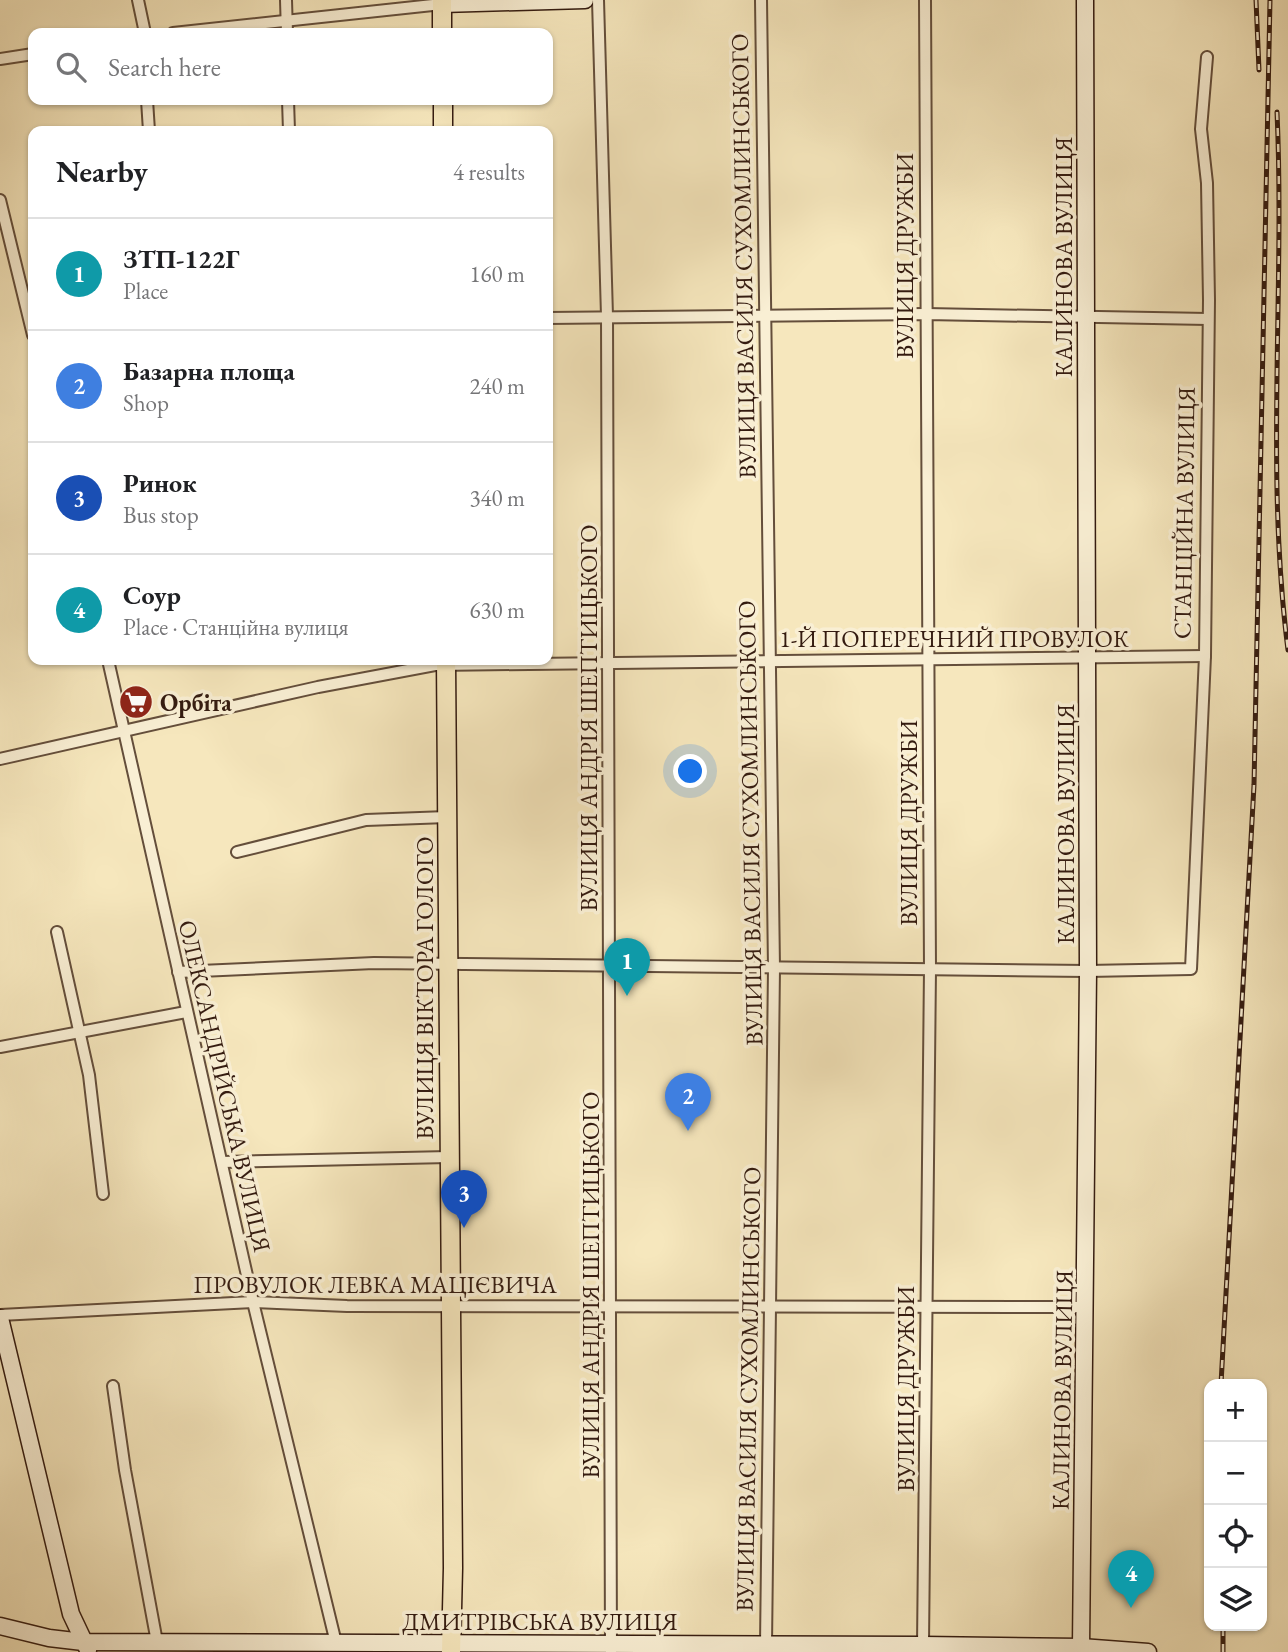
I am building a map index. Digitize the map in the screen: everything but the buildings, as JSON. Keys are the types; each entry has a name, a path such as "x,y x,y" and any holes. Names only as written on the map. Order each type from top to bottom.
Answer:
{"main road":[{"path":"442,2 442,28"},
{"path":"443,105 443,126"},
{"name":"ВУЛИЦЯ ВІКТОРА ГОЛОГО","path":"446,665 451,1647"}],"street":[{"path":"138,0 144,28"},
{"path":"286,0 287,28"},
{"path":"220,28 442,2 585,0"},
{"name":"ВУЛИЦЯ АНДРІЯ ШЕПТИЦЬКОГО","path":"598,0 607,316 611,1649"},
{"name":"ВУЛИЦЯ ВАСИЛЯ СУХОМЛИНСЬКОГО","path":"761,0 774,968 766,1645"},
{"name":"ВУЛИЦЯ ДРУЖБИ","path":"923,1645 930,969 925,0"},
{"name":"КАЛИНОВА ВУЛИЦЯ","path":"1081,1647 1088,971 1085,0"},
{"path":"0,59 28,55"},
{"name":"СТАНЦІЙНА ВУЛИЦЯ","path":"1088,971 1191,969 1205,656 1207,183 1201,129 1207,57"},
{"path":"148,105 149,126"},
{"path":"288,105 289,126"},
{"path":"0,200 28,315"},
{"path":"553,318 926,314 1208,319"},
{"name":"1-Й ПОПЕРЕЧНИЙ ПРОВУЛОК","path":"553,663 928,661 1205,656"},
{"name":"ОЛЕКСАНДРІЙСЬКА ВУЛИЦЯ","path":"109,665 253,1302 336,1643"},
{"name":"1-Й ПОПЕРЕЧНИЙ ПРОВУЛОК","path":"0,759 318,687 431,665"},
{"path":"237,852 366,820 447,817"},
{"path":"57,932 89,1075 103,1194"},
{"path":"178,972 374,963 1088,971"},
{"path":"0,1047 186,1012"},
{"path":"222,1162 449,1157"},
{"name":"ПРОВУЛОК ЛЕВКА МАЦІЄВИЧА","path":"0,1317 253,1302 450,1306 611,1304 1086,1307"},
{"path":"0,1317 72,1614 86,1647"},
{"path":"113,1386 125,1470 157,1642"},
{"name":"ДМИТРІВСЬКА ВУЛИЦЯ","path":"0,1626 86,1647 157,1642 611,1649 766,1645 923,1645 971,1649 1081,1647"},
{"path":"1081,1647 1148,1652"}],"railway":[{"path":"1256,0 1259,70"},
{"path":"1221,1379 1254,785 1270,0"},
{"path":"1277,112 1278,516 1288,650"},
{"path":"1223,1631 1223,1652"}],"place":[{"name":"Орбіта","path":"136,702"},
{"name":"ЗТП-122Г","path":"627,996"},
{"name":"Базарна площа","path":"688,1131"},
{"name":"Ринок","path":"464,1228"},
{"name":"Соур","path":"1131,1608"}]}
